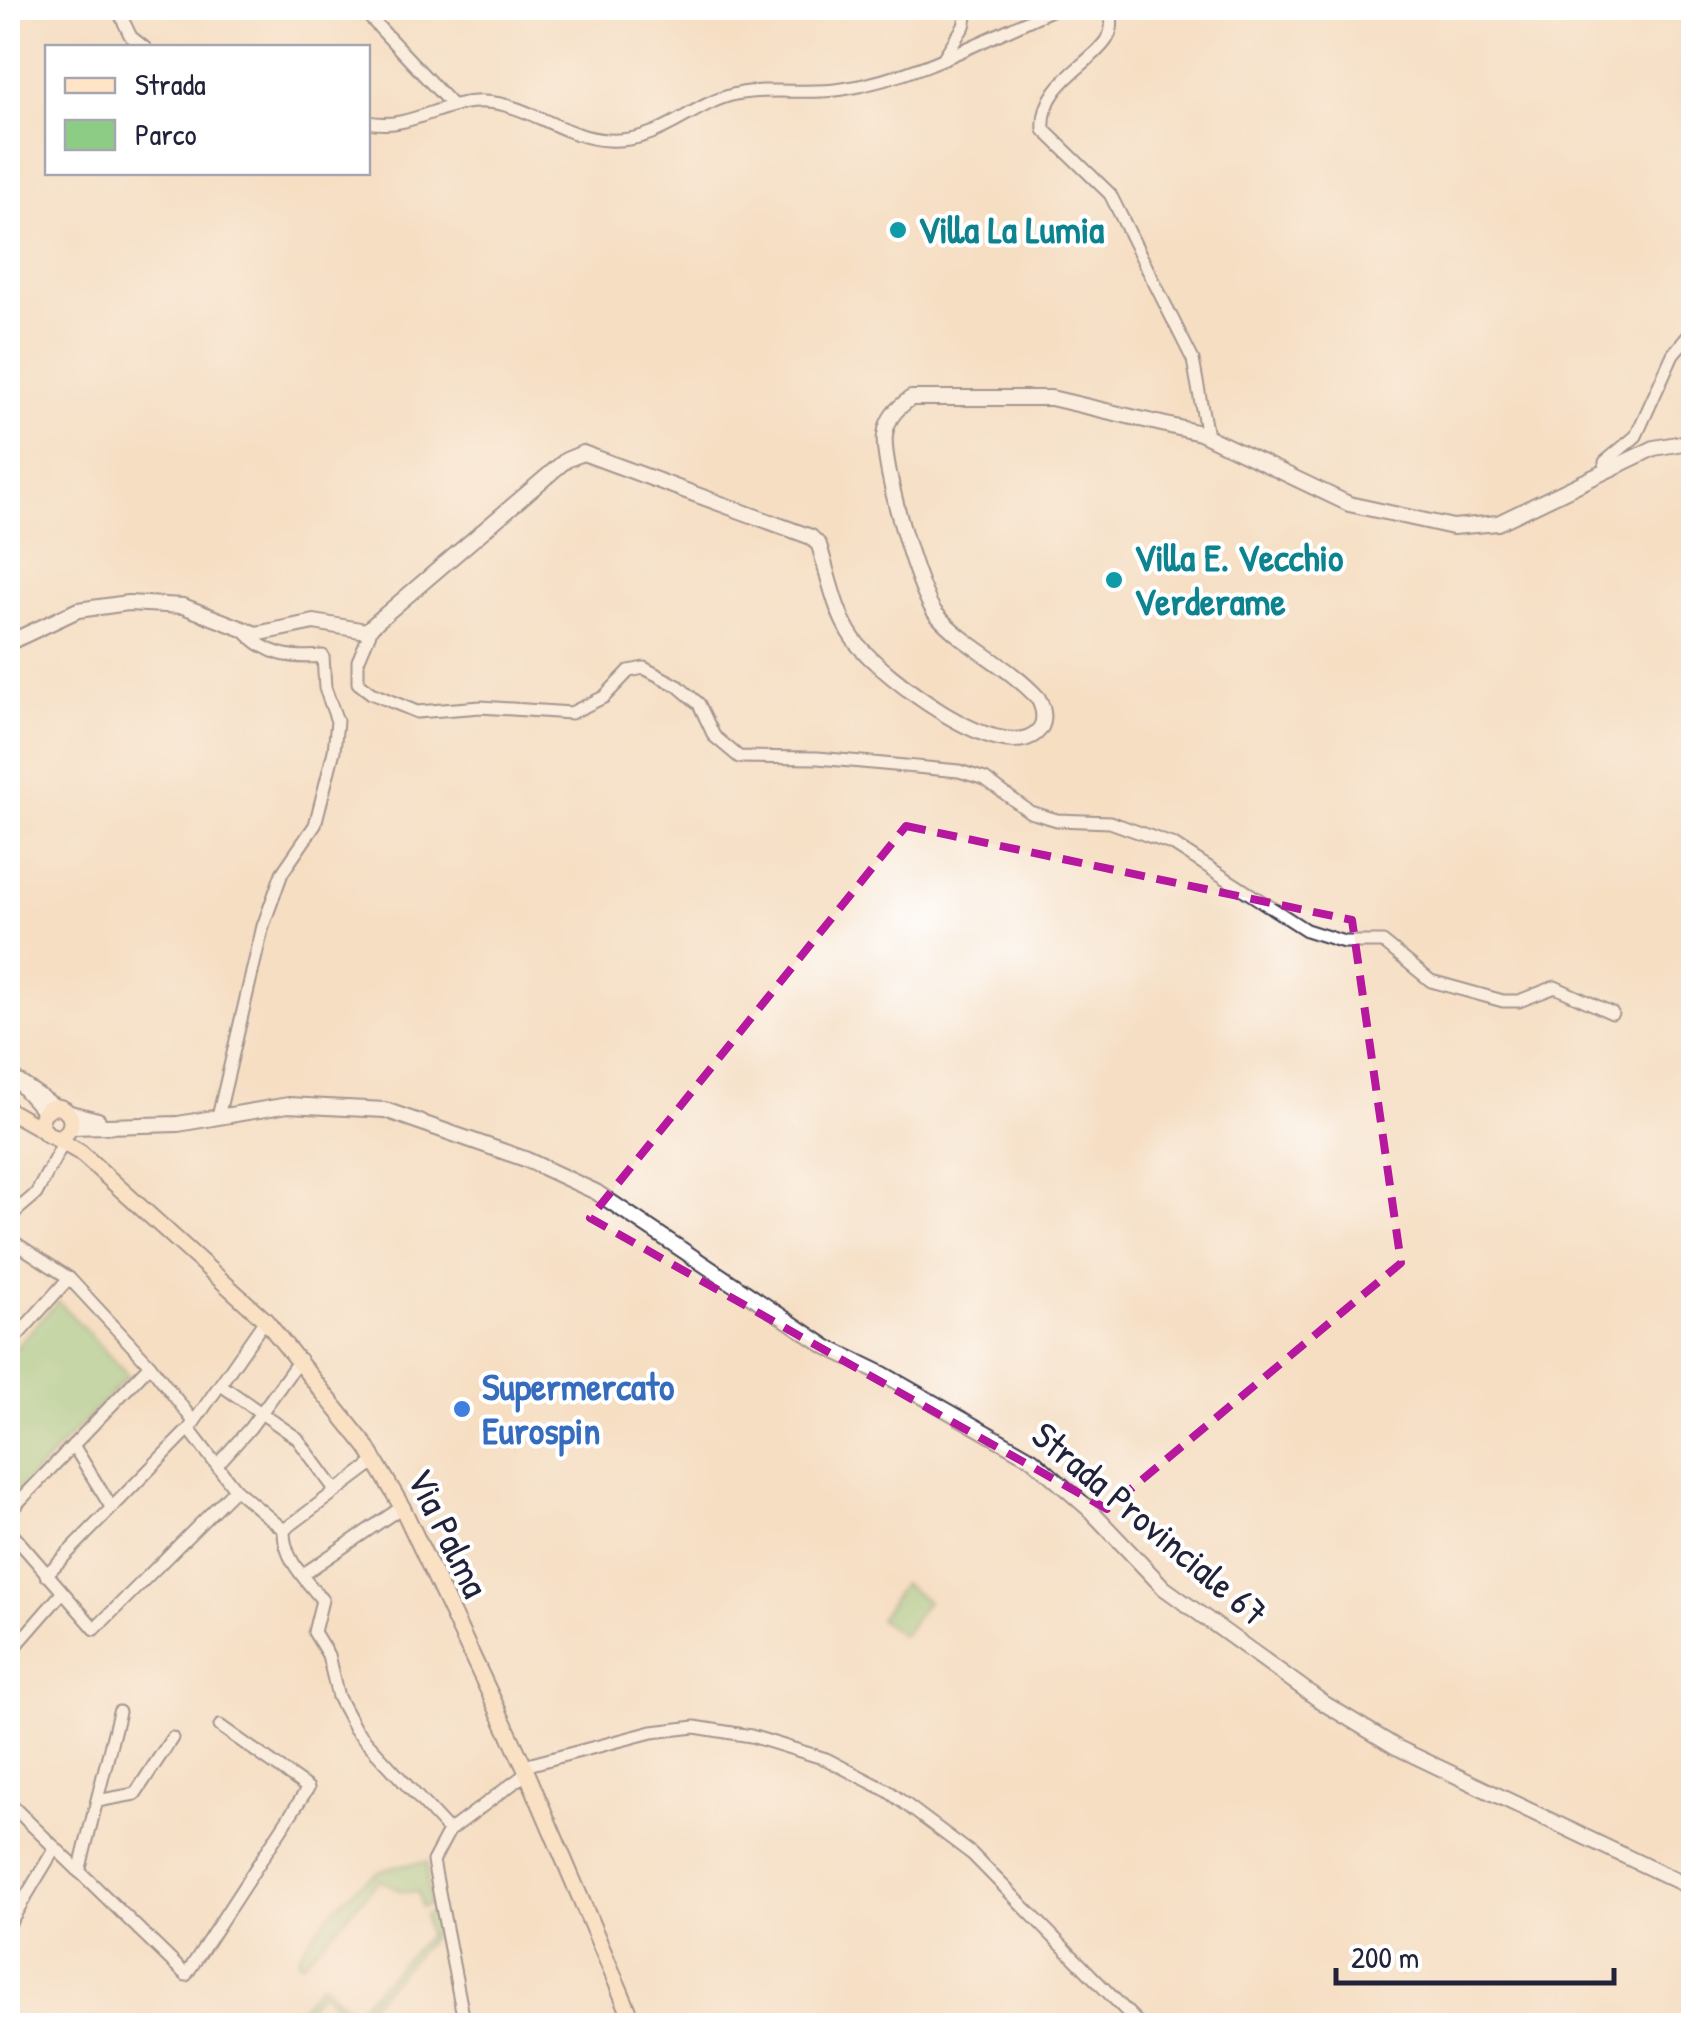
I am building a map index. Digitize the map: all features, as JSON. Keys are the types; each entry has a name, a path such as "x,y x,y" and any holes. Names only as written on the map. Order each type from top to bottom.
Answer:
{"main road":[{"path":"8,1110 58,1126 81,1153"},
{"name":"Via Palma","path":"81,1153 266,1320 376,1461 402,1507 526,1770 636,2026"}],"street":[{"path":"117,8 131,37 141,45"},
{"path":"361,8 451,104"},
{"path":"943,58 964,26 968,8"},
{"path":"370,122 400,124 451,104 503,104 565,131 623,140 662,130 732,95 840,90 889,79 1056,8"},
{"path":"1108,8 1113,24 1109,41 1063,79 1047,110 1044,130 1050,142 1096,176 1110,194 1193,360 1207,436"},
{"path":"1605,471 1605,462 1636,436 1676,349 1694,329"},
{"path":"1612,1012 1555,987 1519,1001 1503,1002 1431,981 1383,942 1344,942 1306,930 1174,845 1110,822 1056,820 1030,812 974,775 919,765 739,757 714,736 699,704 678,686 644,668 628,672 604,697 571,713 482,707 417,712 371,694 358,683 358,661 372,628 566,460 583,453 594,454 810,537 819,545 846,627 869,658 956,720 998,739 1024,739 1041,728 1043,708 1038,698 1023,681 953,629 924,596 885,460 885,433 891,417 911,398 1052,398 1207,436 1349,504 1453,527 1498,523 1654,448 1694,441"},
{"path":"8,642 78,610 128,603 182,606 245,632 267,633 314,622 360,631 372,628"},
{"path":"218,1117 263,926 282,873 315,825 337,721 325,688 324,656 277,654 260,648 245,632"},
{"path":"8,1074 58,1126"},
{"path":"8,1074 58,1126 54,1165"},
{"name":"Strada Provinciale 67","path":"58,1126 178,1124 288,1105 385,1110 525,1159 596,1192 826,1348 883,1374 1032,1459 1089,1509 1164,1588 1325,1704 1396,1747 1694,1889"},
{"path":"8,1218 36,1194 54,1165 69,1153 81,1153"},
{"path":"8,1238 69,1278 150,1365 235,1489 284,1530"},
{"path":"8,1346 69,1278"},
{"path":"46,1575 192,1426 266,1320"},
{"path":"217,1465 300,1360"},
{"path":"8,1513 150,1365"},
{"path":"220,1385 297,1438 336,1491"},
{"path":"73,1445 111,1507"},
{"path":"376,1461 284,1530 283,1543 322,1600 314,1632 328,1654 338,1697 355,1730 449,1831"},
{"path":"8,1530 95,1629 235,1489"},
{"path":"302,1575 402,1507"},
{"path":"8,1655 62,1593"},
{"path":"80,1872 119,1712"},
{"path":"8,1802 186,1975 308,1788 220,1726"},
{"path":"465,2026 433,1875 437,1848 449,1831 526,1770 652,1732 696,1726 751,1736 826,1759 888,1791 972,1854 1141,2026"},
{"path":"97,1801 134,1794 172,1738"},
{"path":"8,1926 55,1848"},
{"path":"8,2018 18,2026"}],"highlighted area":[{"path":"906,826 1352,920 1401,1263 1107,1509 590,1218"}],"green space":[{"path":"58,1301 128,1376 15,1494 8,1486 8,1356"},
{"path":"903,1584 927,1601 903,1636 879,1619"},
{"path":"427,1862 429,1905 422,1908 418,1892 402,1892 380,1880 301,1964 297,1960 323,1922 363,1883 387,1869"},
{"path":"434,1912 437,1924 428,1942 354,2021 321,1991 292,2025 284,2025 321,1983 353,2013 428,1935 424,1915"}],"place":[{"name":"Villa La Lumia","path":"898,230"},
{"name":"Villa E. Vecchio Verderame","path":"1114,580"},
{"name":"Supermercato Eurospin","path":"462,1409"}]}
